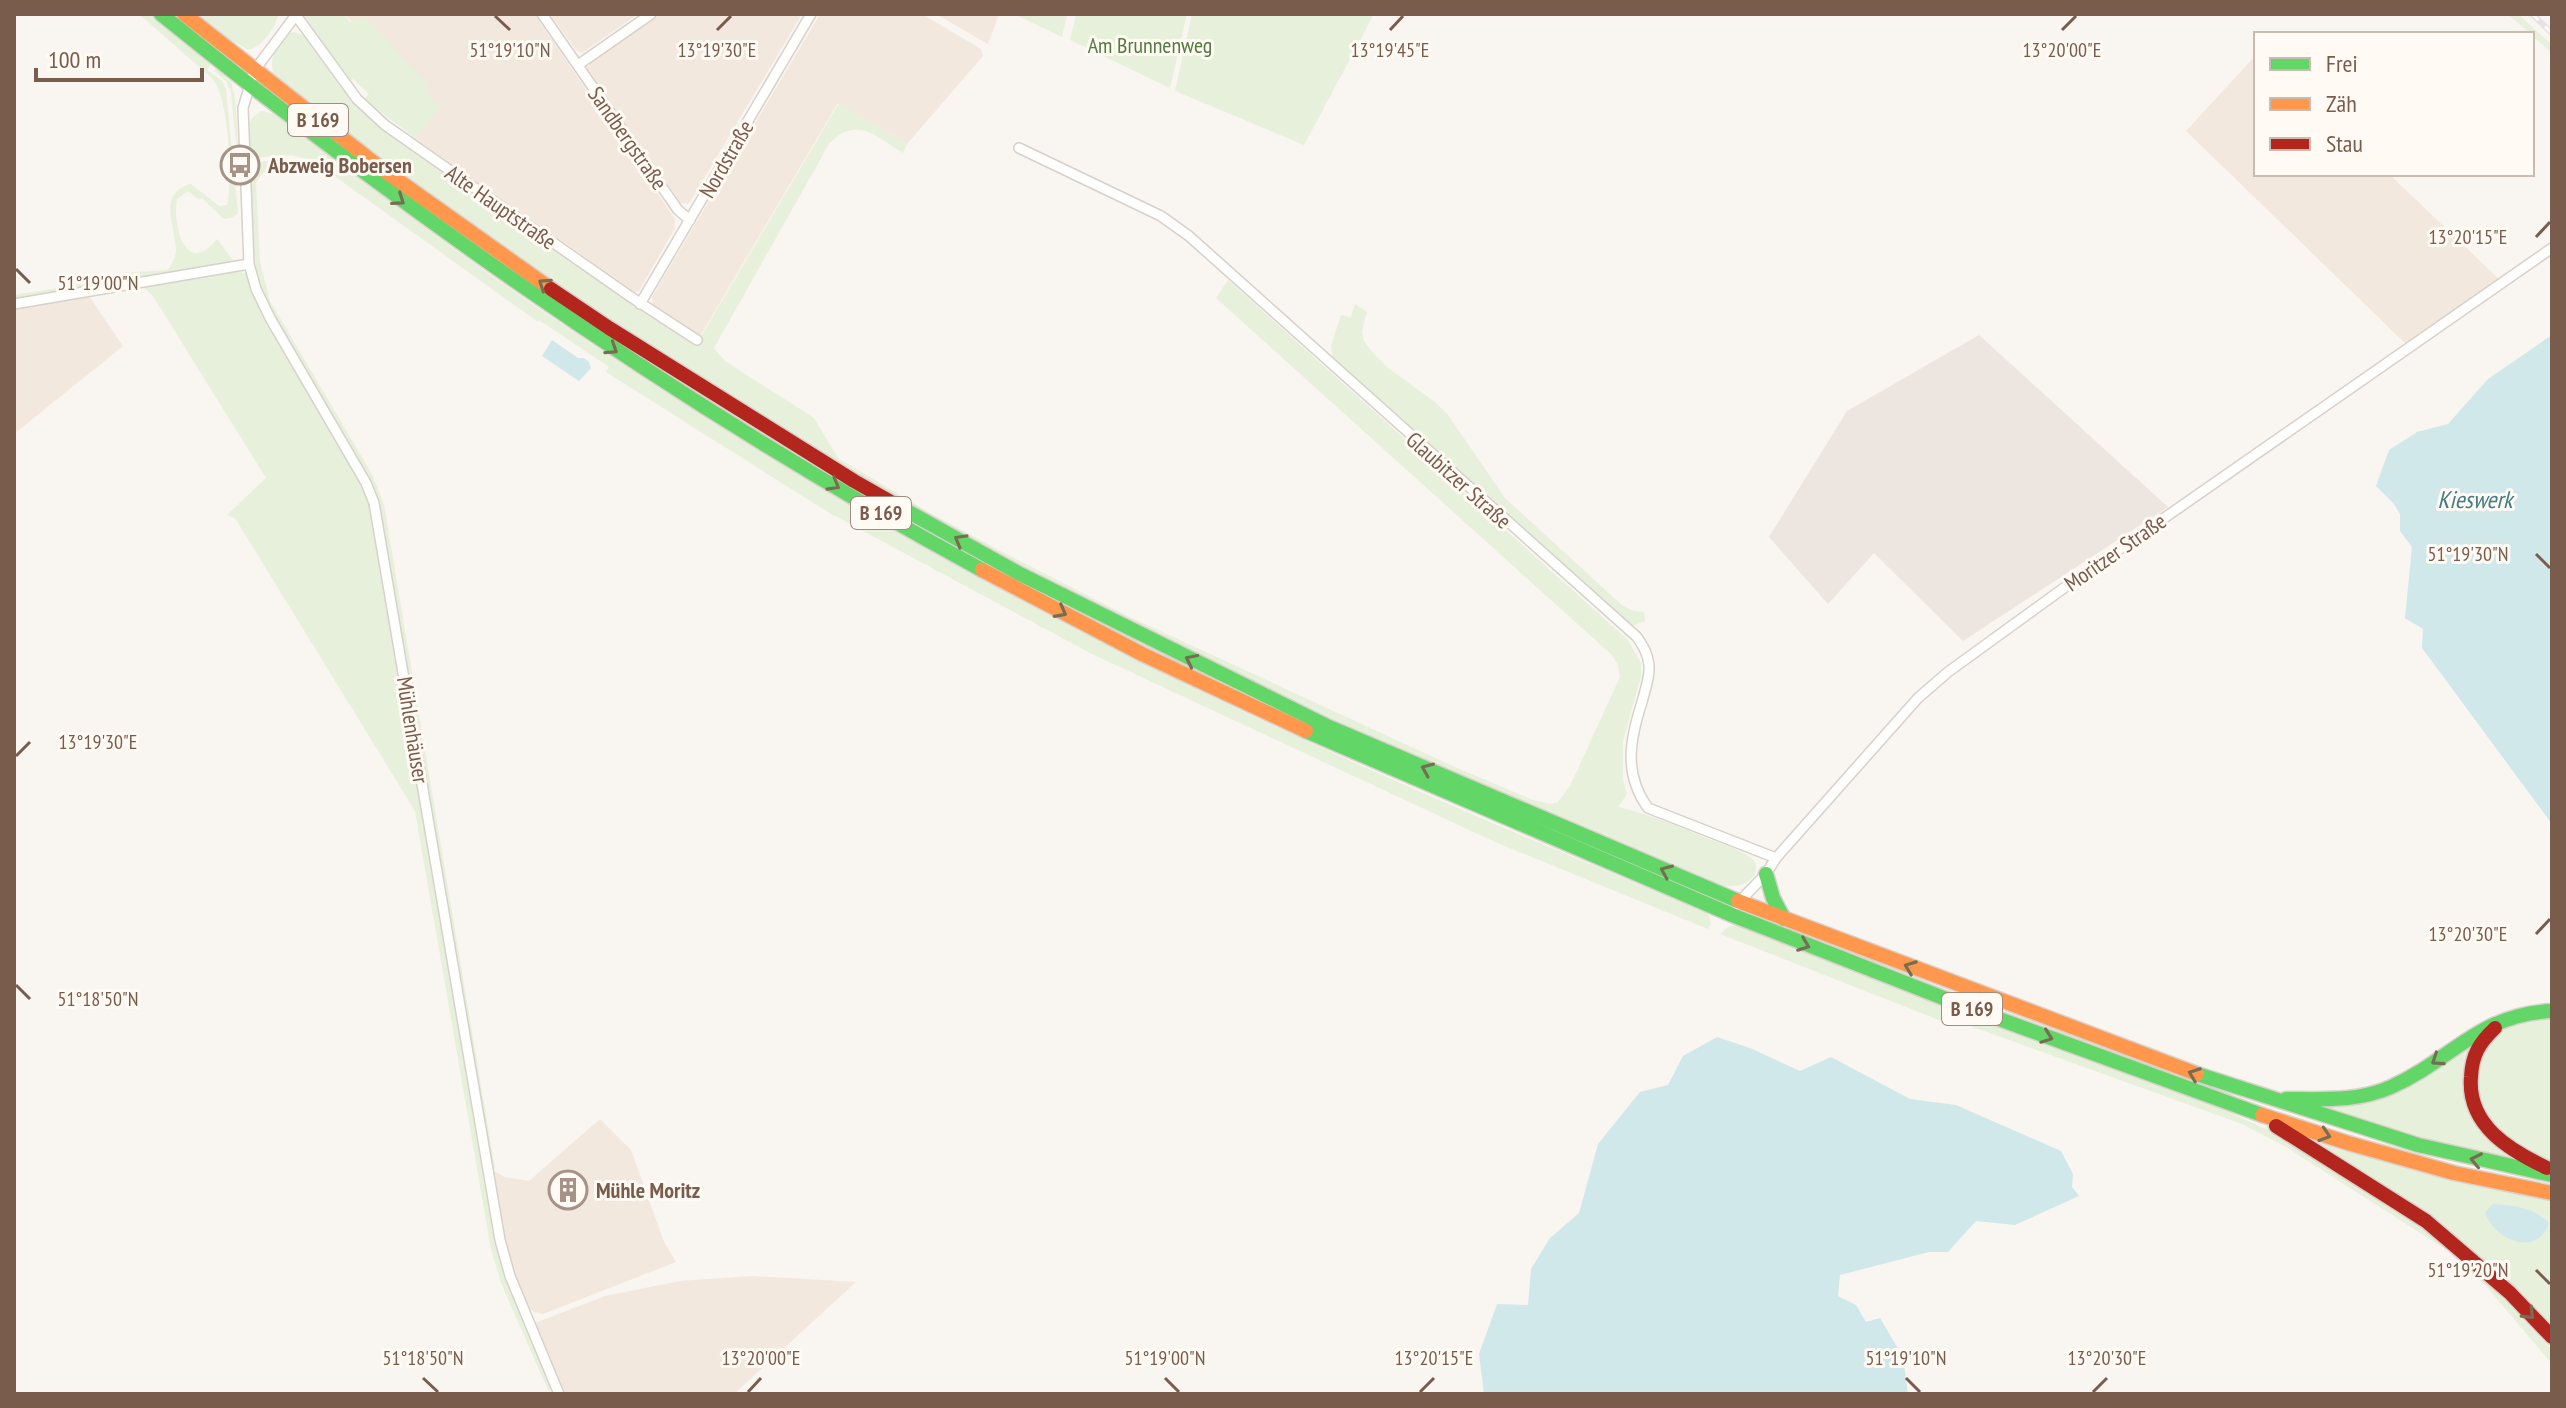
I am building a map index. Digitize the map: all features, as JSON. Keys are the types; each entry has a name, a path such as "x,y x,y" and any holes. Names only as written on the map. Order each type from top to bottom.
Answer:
{"main road":[{"name":"B 169","path":"161,14 609,328 854,481 1005,566 1111,621 1329,727 1735,908 1969,1008 2250,1111 2348,1143 2454,1173 2552,1193"},
{"name":"B 169","path":"184,14 252,78"},
{"path":"1766,874 1773,898 1784,919"},
{"name":"B 169","path":"1735,908 1784,919 2268,1099 2418,1145 2552,1172"},
{"name":"B 169","path":"2268,1099 2342,1100 2388,1089 2487,1026 2534,1010 2552,1011"},
{"name":"B 169","path":"2503,1019 2476,1048 2469,1081 2470,1094 2478,1116 2497,1140 2552,1172"},
{"name":"B 169","path":"2250,1111 2426,1221 2510,1293 2552,1337"}],"street":[{"name":"Sandbergstraße","path":"542,14 678,210 690,220"},
{"path":"578,65 651,14"},
{"name":"Nordstraße","path":"640,304 811,14"},
{"path":"252,78 296,15"},
{"name":"Alte Hauptstraße","path":"296,15 357,99 375,117 640,304 697,340"},
{"name":"Mühlenhäuser","path":"252,78 242,120 249,264 256,289 270,318 366,483 374,503 500,1240 510,1276 559,1394"},
{"name":"Glaubitzer Straße","path":"1019,148 1161,216 1189,236 1637,637 1646,651 1649,664 1649,677 1630,743 1632,779 1639,796 1648,808 1776,858"},
{"name":"Moritzer Straße","path":"1735,908 1918,698 1948,672 2552,248"},
{"path":"14,304 249,264"}],"shaded area":[{"path":"344,14 534,14 675,219 675,228 639,291 635,292 415,138 440,107"},
{"path":"550,14 638,14 582,53 576,50"},
{"path":"658,14 802,14 687,204 681,203 587,68"},
{"path":"820,14 922,14 981,49 983,56 907,144 838,103 699,338 653,306 652,297"},
{"path":"936,14 999,14 988,44"},
{"path":"2254,57 2254,176 2391,176 2499,279 2407,345 2186,131"},
{"path":"89,296 123,346 14,434 14,309"},
{"path":"1979,335 2168,507 1963,641 1874,553 1828,604 1769,537 1847,411"},
{"path":"600,1119 631,1150 664,1242 676,1262 543,1314 534,1312 528,1307 509,1257 492,1170 505,1177 529,1181"},
{"path":"753,1276 856,1282 734,1394 564,1394 535,1323 605,1296 680,1281"}],"green space":[{"path":"139,14 151,14 211,64 207,70 222,81 226,89 238,213 224,219 202,198 198,199 188,191 177,199 176,210 179,234 189,251 197,253 206,250 217,239 234,262 140,278 115,277 95,286 14,300 14,295 89,283 120,273 168,270 176,252 170,212 174,195 191,184 219,206 227,205 230,178 228,140 218,89 213,79"},
{"path":"194,14 279,14 264,41 248,50 228,41"},
{"path":"301,14 344,14 350,22 364,16 427,83 425,92 441,107 415,138 364,99 369,94 353,79 350,81"},
{"name":"Am Brunnenweg","path":"1014,14 1067,14 1062,37"},
{"name":"Am Brunnenweg","path":"1076,14 1187,14 1170,88 1070,40"},
{"path":"1192,14 1374,14 1304,145 1175,91"},
{"path":"2508,14 2518,14 2552,45 2552,53 2534,37 2534,32 2528,32"},
{"path":"293,32 303,35 353,103 380,127 648,315 697,343 839,103 907,144 903,153 875,135 857,130 839,135 829,144 714,348 725,361 814,418 838,458 1014,558 1130,617 1457,768 1533,800 1550,804 1558,802 1570,786 1620,677 1612,655 1216,298 1228,280 1628,640 1641,663 1641,676 1623,741 1623,780 1627,794 1618,807 1741,852 1754,861 1755,874 1740,885 1715,885 1353,731 1234,676 1017,566 896,498 804,444 623,329 447,208 276,79 272,66 274,52 282,40"},
{"path":"216,68 231,82 235,98 240,180 231,93 226,81 214,71"},
{"path":"279,97 459,233 660,370 950,542 1099,621 1253,696 1723,900 1722,903 1448,788 1267,707 1090,620 934,537 735,420 541,294 402,195 277,100"},
{"path":"263,111 275,115 473,263 604,352 794,472 925,547 1057,619 1215,698 1458,808 1708,913 1711,924 1708,929 1495,842 1090,653 826,511 606,372 609,367 538,322 312,160 292,155 248,158 249,124 256,114"},
{"path":"297,161 268,169 256,183 260,262 270,301 373,476 384,505 495,1169 492,1170 381,513 370,481 260,288 255,261 249,163"},
{"path":"237,271 246,274 260,310 358,478 370,507 494,1240 506,1280 551,1386 549,1392 501,1283 491,1249 415,811 235,518 227,515 266,478 153,296 141,285"},
{"path":"1355,304 1367,312 1362,331 1364,341 1372,352 1448,415 1505,498 1623,606 1644,612 1645,621 1631,626 1333,360 1331,346 1341,315 1351,317"},
{"path":"1757,916 2233,1094 2232,1097 2067,1037"},
{"path":"1739,924 2194,1097 2273,1132 2406,1215 2494,1287 2552,1350 2552,1364 2486,1286 2445,1249 2286,1147 2242,1124 1965,1024 1939,1020 1720,934 1728,927"},
{"path":"2532,1017 2552,1018 2552,1162 2530,1154 2498,1135 2477,1099 2475,1071 2486,1041 2499,1029"},
{"path":"2479,1035 2465,1090 2528,1164 2428,1142 2315,1106 2340,1106"},
{"path":"2311,1138 2552,1200 2552,1326 2427,1215"}],"water":[{"name":"Kieswerk","path":"2552,335 2552,824 2422,648 2423,629 2405,618 2412,547 2400,531 2400,514 2376,486 2389,450 2417,432 2448,424 2488,379"},
{"path":"552,340 589,362 591,368 579,381 542,356"},
{"path":"1717,1037 1800,1071 1831,1057 1910,1099 1956,1105 2061,1151 2073,1174 2072,1187 2079,1196 2015,1225 1976,1221 1948,1252 1929,1252 1840,1275 1838,1296 1856,1305 1866,1322 1880,1318 1903,1357 1908,1394 1484,1394 1479,1354 1497,1304 1528,1305 1531,1269 1550,1238 1579,1213 1598,1144 1640,1092 1668,1085 1683,1056"},
{"path":"2493,1204 2516,1206 2549,1223 2535,1240 2516,1241 2506,1237 2490,1222 2485,1212"}],"railway":[{"path":"2532,14 2552,33"}],"traffic: fast":[{"path":"161,14 357,167 559,311 767,446 982,570"},
{"path":"898,506 1018,573 1329,727 1738,901"},
{"path":"1306,731 1732,915"},
{"path":"1766,874 1773,898 1784,919"},
{"path":"1732,915 1969,1008 2262,1115"},
{"path":"2286,1099 2339,1099 2378,1092 2412,1076 2485,1029 2527,1014 2552,1011"},
{"path":"2197,1074 2418,1145 2552,1175"}],"traffic: slow":[{"path":"184,14 382,169 551,289"},
{"path":"982,570 1142,654 1306,731"},
{"path":"1738,901 2197,1074"},
{"path":"2262,1115 2454,1173 2552,1193"}],"traffic: jam":[{"path":"551,289 898,506"},
{"path":"2495,1028 2481,1044 2473,1062 2472,1094 2476,1109 2483,1122 2505,1144 2547,1168"},
{"path":"2276,1126 2426,1221 2510,1293 2552,1337"}],"place":[{"name":"Abzweig Bobersen","path":"240,165"},
{"name":"Mühle Moritz","path":"568,1190"}]}
